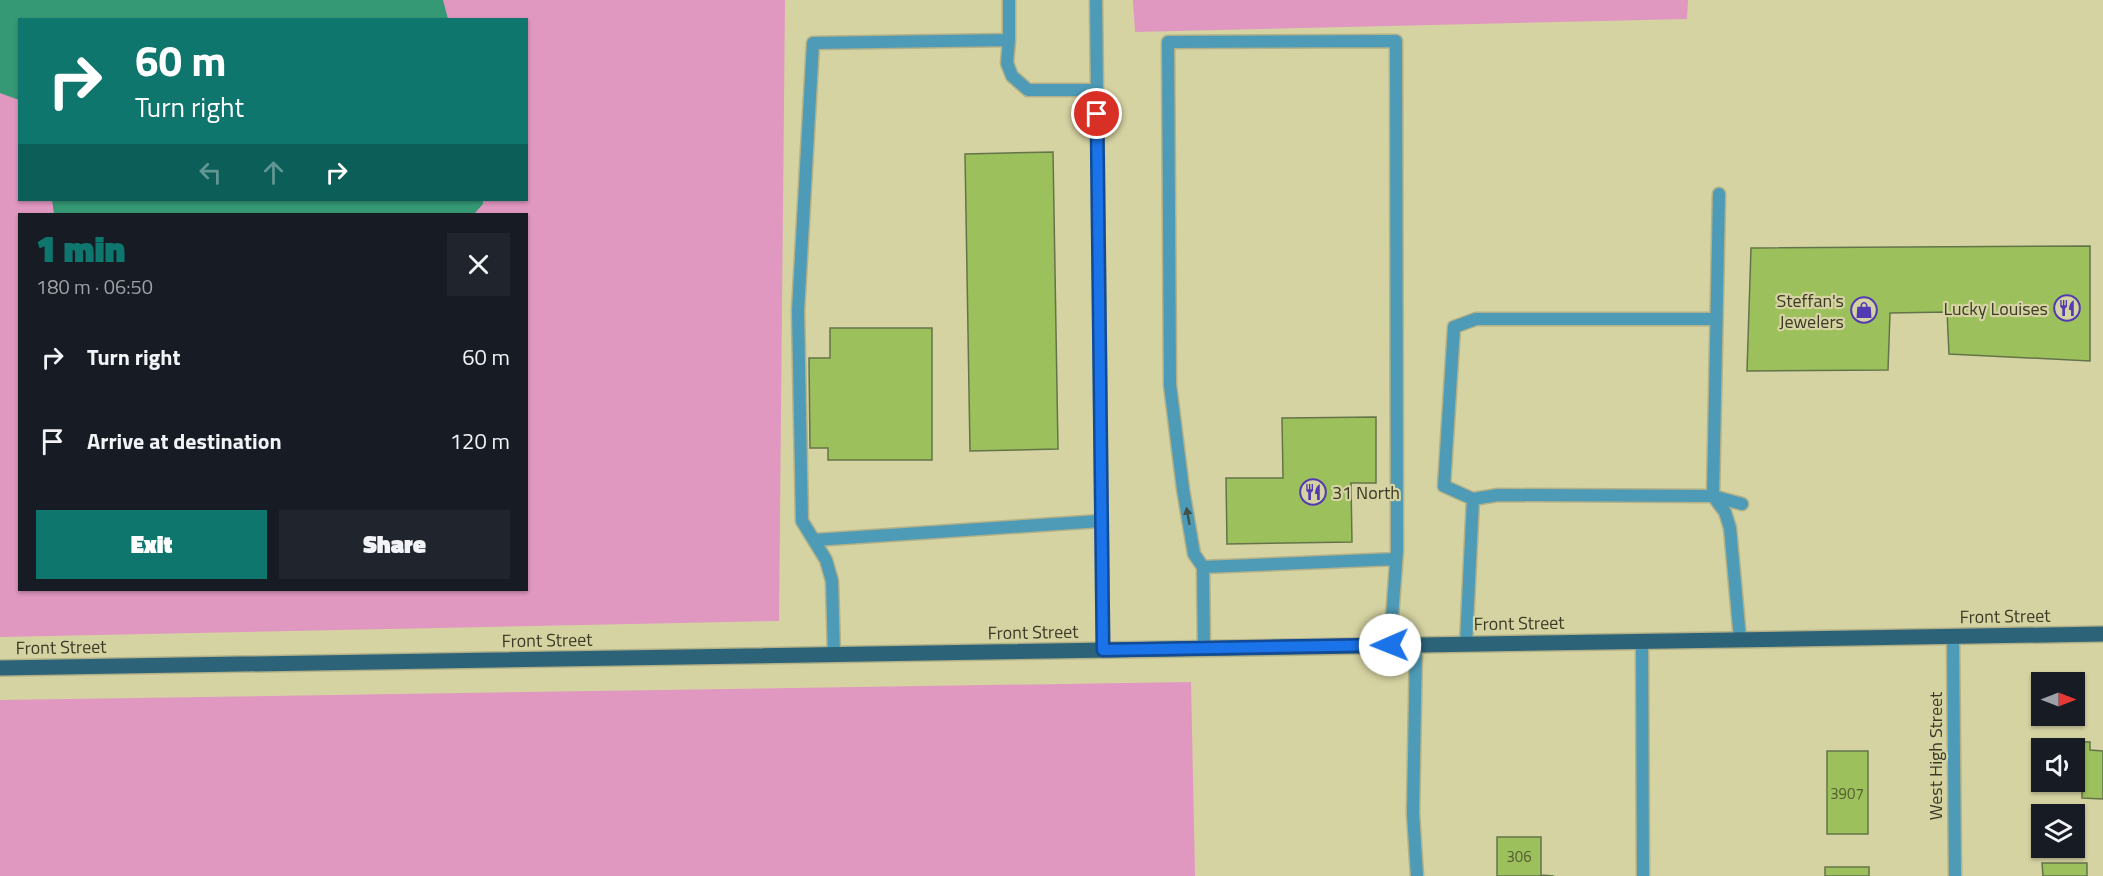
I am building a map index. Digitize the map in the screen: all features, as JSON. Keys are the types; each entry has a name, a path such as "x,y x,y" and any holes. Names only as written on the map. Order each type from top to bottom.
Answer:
{"main road":[{"name":"Front Street","path":"0,668 2103,634"}],"street":[{"path":"1009,0 1007,63 1012,76 1028,90 1097,90"},
{"path":"1096,0 1103,650"},
{"path":"834,655 832,581 826,560 802,521 798,311 813,43 1009,40"},
{"path":"1204,648 1203,567 1194,554 1179,463 1170,385 1168,42 1396,41 1396,559 1390,645"},
{"path":"1719,194 1713,496 1725,512 1730,528 1740,639"},
{"path":"1716,319 1476,319 1454,327 1444,486 1473,499 1498,495 1713,496 1742,504"},
{"path":"1466,644 1473,499"},
{"path":"814,540 1101,520"},
{"path":"1203,567 1396,559"},
{"name":"West High Street","path":"1953,636 1954,876"},
{"path":"1642,641 1644,876"},
{"path":"1416,645 1413,813 1417,876"}],"shaded area":[{"path":"0,0 785,0 779,621 0,637"},
{"path":"0,0 443,0 448,18 18,18 18,100 0,93"},
{"path":"1133,0 1688,0 1687,19 1135,32"},
{"path":"52,201 483,201 475,213 54,213"},
{"path":"1191,682 1195,876 0,876 0,700"}],"building":[{"path":"1053,152 1058,449 970,451 965,154"},
{"path":"2090,246 2090,361 1949,354 1947,312 1890,313 1888,370 1747,371 1751,248"},
{"path":"830,328 932,328 932,460 828,460 828,448 810,448 809,358 830,358"},
{"path":"1376,417 1376,483 1351,483 1352,542 1227,544 1226,478 1283,478 1282,418"},
{"path":"2085,742 2090,742 2090,750 2103,751 2103,799 2082,798 2082,792 2085,792"},
{"path":"1827,751 1868,751 1868,834 1827,834"},
{"path":"1497,837 1541,837 1541,875 1554,876 1497,876"},
{"path":"2042,863 2087,863 2087,876 2043,876"},
{"path":"1825,867 1869,867 1869,876 1825,876"}],"place":[{"name":"Lucky Louises","path":"2067,308"},
{"name":"Steffan's Jewelers","path":"1864,310"},
{"name":"31 North","path":"1313,492"}],"route":[{"path":"1097,114 1103,650 1390,645"}]}
